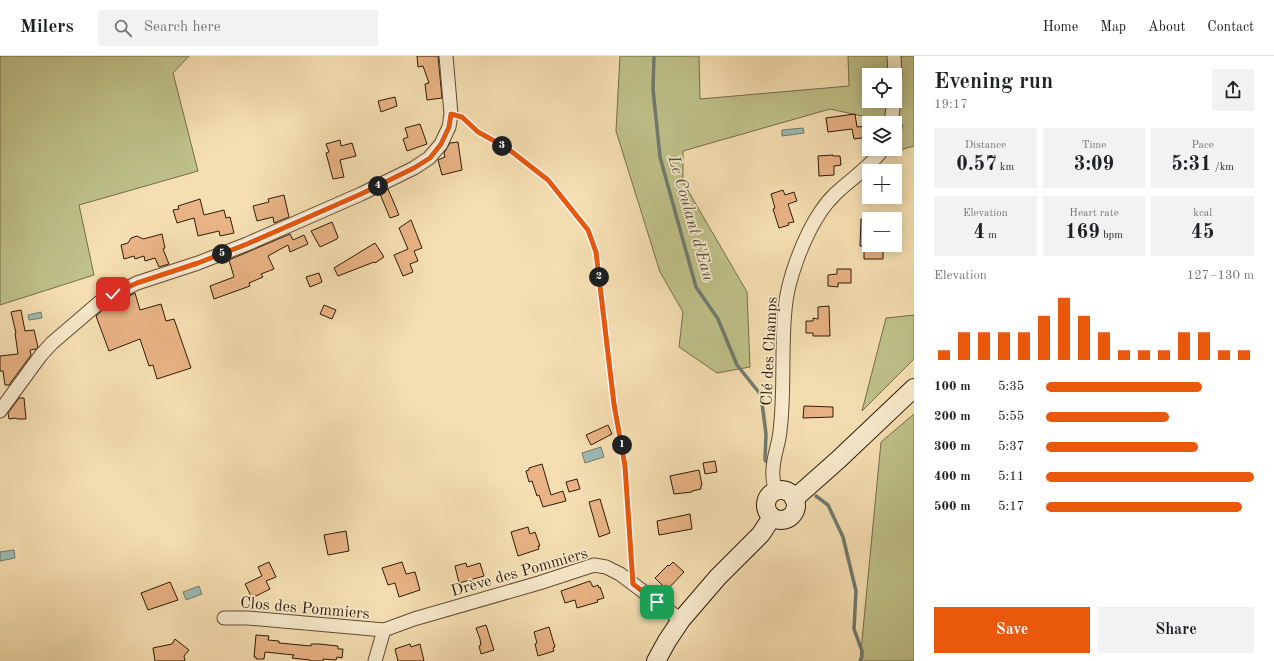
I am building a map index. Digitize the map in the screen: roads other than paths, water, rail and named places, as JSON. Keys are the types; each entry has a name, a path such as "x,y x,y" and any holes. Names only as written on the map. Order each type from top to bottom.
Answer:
{"street":[{"path":"0,411 41,355 52,343 101,301 137,283 204,261 247,244 361,194 414,168 430,158 441,144 449,127 451,114 446,56"},
{"path":"894,56 895,68"},
{"name":"Clé des Champs","path":"774,491 772,469 780,431 784,309 789,286 801,252 812,226 821,210 833,196 878,156"},
{"path":"794,499 838,460 914,388"},
{"path":"774,491 786,491 791,494 794,499 794,511 790,516 784,519 772,517 767,511 766,503 768,496 774,491"},
{"path":"656,661 667,641 682,620 718,576 761,534 772,517"},
{"name":"Drève des Pommiers","path":"384,630 414,619 539,583 594,565 611,568 682,620"},
{"name":"Clos des Pommiers","path":"224,618 248,618 384,630"},
{"path":"375,661 384,630"}],"water":[{"path":"803,128 804,133 782,136 782,130"},
{"path":"41,312 42,318 29,320 28,315"},
{"path":"601,447 604,457 585,463 582,453"},
{"path":"14,550 15,558 0,561 0,552"},
{"path":"199,586 202,594 186,600 183,592"}],"waterway":[{"name":"Le Coulant d'Eau","path":"654,56 653,89 660,157 696,287 718,319 737,365 761,395 766,434 765,460 769,464"},
{"name":"Le Coulant d'Eau","path":"816,496 828,505 843,537 856,591 854,629 862,651 860,661"}]}
